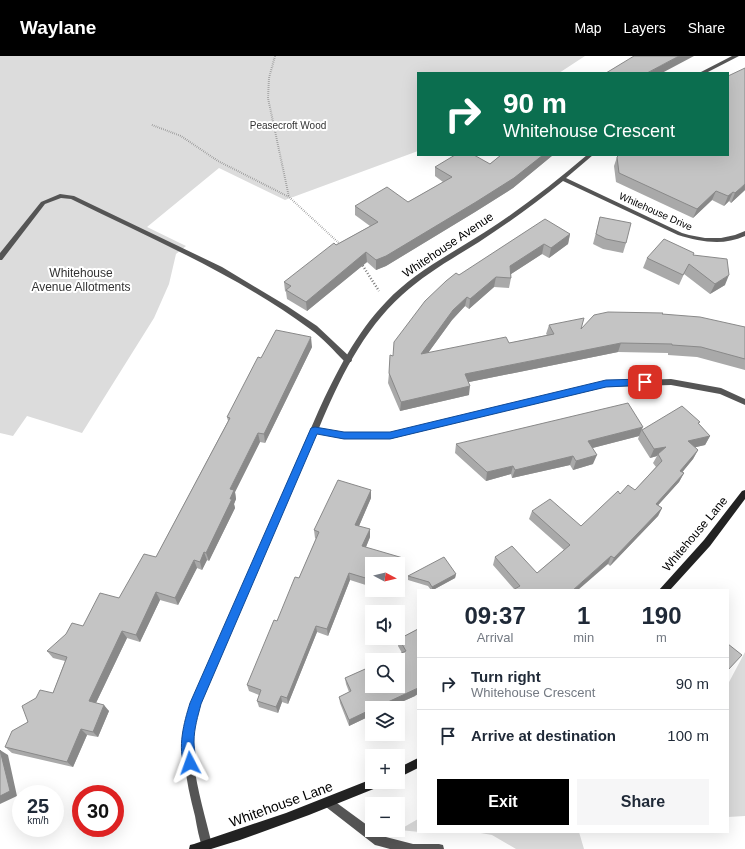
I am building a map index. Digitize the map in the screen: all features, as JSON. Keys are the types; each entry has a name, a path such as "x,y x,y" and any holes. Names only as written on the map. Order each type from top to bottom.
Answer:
{"street":[{"path":"704,72 736,56"},
{"name":"Whitehouse Avenue","path":"207,845 190,763 188,743 190,723 196,703 315,430 348,360 368,330 388,305 411,283 488,233 563,179 589,156"},
{"name":"Whitehouse Drive","path":"563,179 680,234 697,239 715,241 731,239 745,233"},
{"path":"0,258 43,204 60,196 72,197 220,269 285,308 314,328 348,360"},
{"path":"315,430 344,436 390,436 606,384 671,382 721,391 745,402"},
{"name":"Whitehouse Lane","path":"665,589 707,543 744,496"},
{"path":"405,770 417,764"},
{"name":"Whitehouse Lane","path":"194,849 330,803 365,787"},
{"path":"330,803 379,841 413,849 439,849"}],"path":[{"path":"275,56 269,78 268,98 289,197"},
{"path":"152,125 181,136 218,161 289,197 344,248"},
{"path":"355,258 361,263 388,305"}],"green space":[{"path":"0,56 585,56 561,72 417,72 417,151 285,200 219,168 147,227 186,246 176,254 169,284 154,318 82,433 27,416 13,436 0,433"},
{"path":"745,652 745,816 729,817 729,682"},
{"path":"417,820 417,832 405,831 405,827"},
{"path":"481,833 579,833 584,849 516,849 492,835"}],"building":[{"path":"634,56 679,56 649,72 608,72"},
{"path":"745,68 745,184 735,193 733,192 728,196 716,191 697,209 619,173 618,156 729,156 729,76"},
{"path":"453,156 476,156 490,164 500,156 542,156 514,178 386,256 376,260 366,252 306,302 286,290 291,286 284,282 334,243 336,245 378,222 355,206 387,187 408,202 452,177 435,167"},
{"path":"600,217 631,223 626,243 606,239 596,234"},
{"path":"545,219 570,234 551,248 544,244 510,266 511,278 496,277 470,299 467,297 453,310 421,354 506,337 509,343 554,334 549,325 584,318 581,329 594,315 608,312 663,313 662,314 700,317 745,327 745,359 701,347 672,344 621,343 465,374 470,386 401,402 389,373 390,355 393,356 394,342 425,301 456,273 459,275"},
{"path":"664,239 694,253 693,255 727,259 729,275 715,284 689,264 683,275 647,258"},
{"path":"276,330 311,337 264,434 258,433 230,489 234,490 230,499 232,499 206,553 204,552 200,562 194,560 175,598 156,592 136,635 122,631 89,701 104,705 93,732 81,729 67,762 5,747 12,731 28,722 22,706 36,698 40,690 53,693 67,657 47,651 66,634 72,623 83,626 100,593 119,598 144,554 156,557 230,418 227,417 258,357 261,358"},
{"path":"628,403 643,427 588,441 597,455 576,461 573,456 515,470 513,466 487,472 456,444"},
{"path":"682,406 700,422 698,423 710,436 688,441 698,450 680,471 684,473 656,504 662,508 614,558 611,556 574,589 515,589 520,586 495,557 512,546 537,573 570,545 532,511 550,499 581,526 618,491 620,494 628,485 635,490 662,461 658,454 666,447 654,449 642,430"},
{"path":"338,480 371,490 355,525 370,529 362,546 400,557 365,557 365,578 349,573 327,629 316,626 287,698 281,696 276,707 257,701 261,690 247,685 274,620 277,621 295,577 299,578 319,532 314,530"},
{"path":"444,557 456,574 432,587 429,582 408,576"},
{"path":"417,630 417,688 390,701 365,701 365,712 349,720 339,697 351,691 345,678 365,669 365,693 405,693 405,653 402,653 406,651 402,645 405,645 405,636"},
{"path":"729,645 742,655 729,669"},
{"path":"0,750 10,791 0,796"}],"route":[{"path":"190,763 188,743 190,723 196,703 315,430 344,436 390,436 606,384 645,382"}],"park label":[{"name":"Peasecroft Wood","path":"288,125"},
{"name":"Whitehouse Avenue Allotments","path":"81,280"}]}
